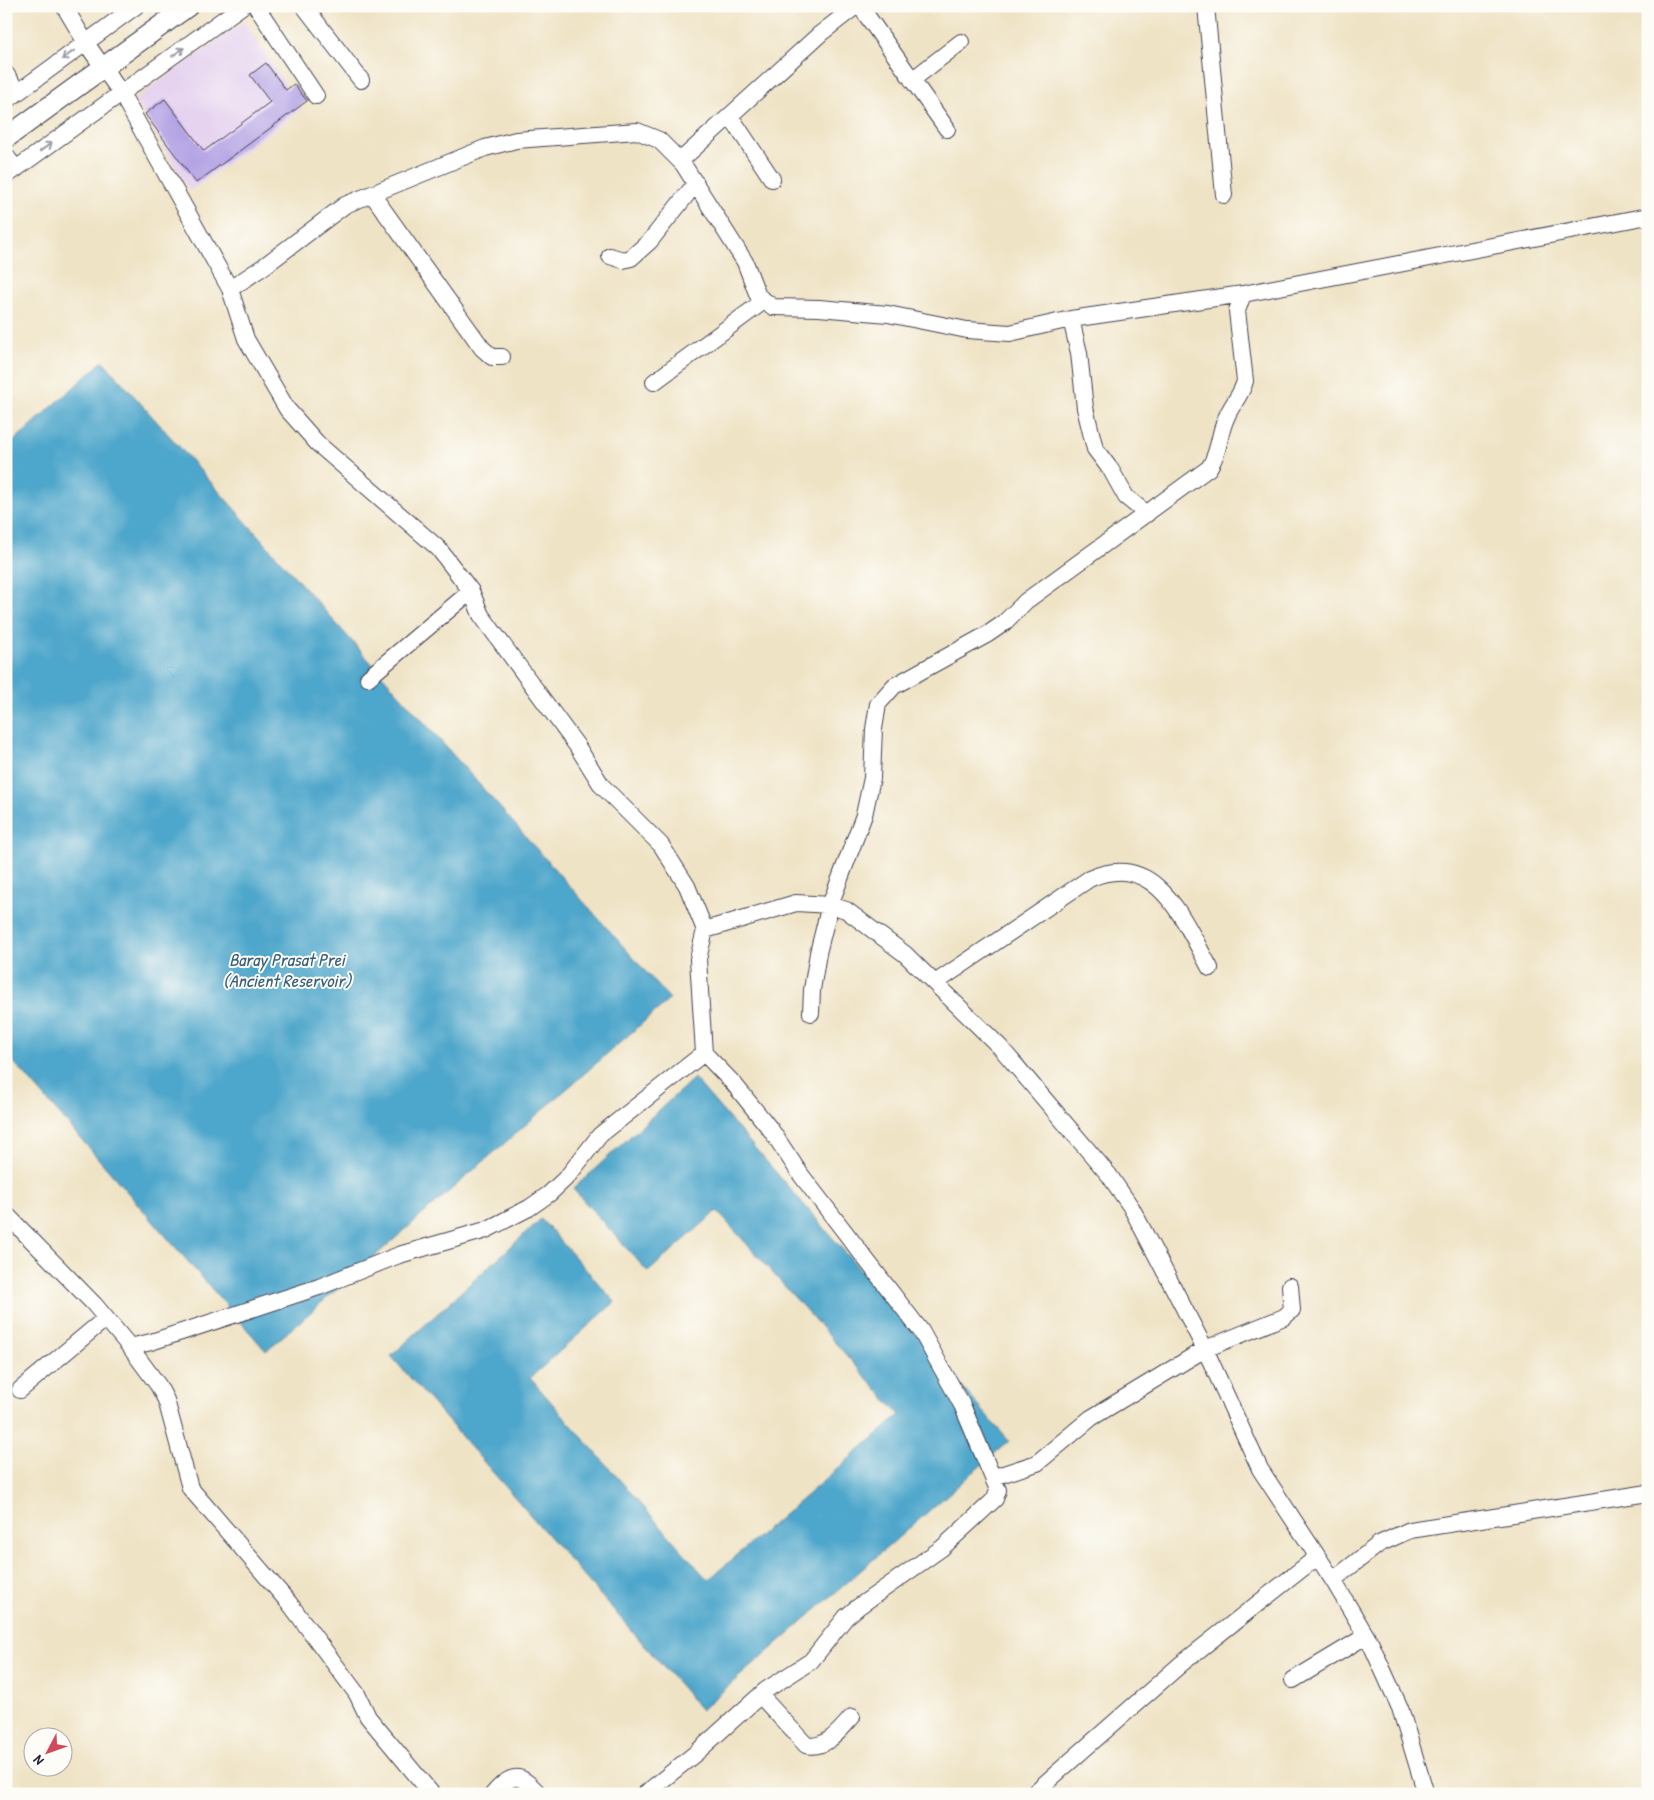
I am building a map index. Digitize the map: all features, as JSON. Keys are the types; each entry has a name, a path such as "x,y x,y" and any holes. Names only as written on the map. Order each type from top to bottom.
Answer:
{"main road":[{"path":"6,138 188,6"}],"street":[{"path":"64,6 86,43 121,93 230,289 246,339 287,409 318,444 438,548 470,591 482,615 577,746 602,786 661,844 688,886 705,930 698,959 704,1053 734,1084 770,1130 801,1175 921,1331 962,1405 994,1477 998,1490 995,1499 942,1548 846,1617 811,1661 760,1695 696,1753 645,1794"},
{"path":"6,74 12,96 136,6"},
{"path":"9,167 121,93 242,6"},
{"path":"256,6 316,96"},
{"path":"304,6 361,80"},
{"path":"680,161 820,34 858,6 947,129"},
{"path":"1206,6 1224,194"},
{"path":"912,80 961,42"},
{"path":"730,116 772,178"},
{"path":"230,289 263,267 345,205 484,148 516,140 637,131 659,140 680,161 696,183 745,262 758,296 773,308 819,308 888,314 967,330 1010,333 1071,319 1243,294 1648,216"},
{"path":"610,256 623,260 639,252 696,183"},
{"path":"372,194 482,348 492,357 502,357"},
{"path":"811,1013 812,990 818,953 830,905 864,815 872,778 876,710 884,696 894,686 1004,623 1026,601 1200,476 1217,455 1226,418 1243,390 1245,381 1237,310 1243,294"},
{"path":"654,382 764,301"},
{"path":"1071,319 1079,353 1085,408 1095,449 1111,470 1126,497 1147,514"},
{"path":"368,678 470,591"},
{"path":"935,983 1089,878 1106,871 1123,870 1135,873 1160,888 1178,912 1210,968"},
{"path":"705,930 796,903 830,905 846,910 905,954 1000,1047 1109,1176 1131,1207 1205,1349 1260,1469 1333,1580 1366,1636 1400,1708 1426,1794"},
{"path":"130,1346 160,1340 319,1287 399,1255 486,1230 529,1208 549,1194 567,1177 600,1134 704,1053"},
{"path":"10,1224 106,1319 130,1346 158,1385 166,1400 190,1488 290,1604 357,1694 368,1717 432,1794"},
{"path":"994,1477 1037,1463 1091,1418 1205,1349 1288,1315 1292,1310 1293,1301 1290,1286"},
{"path":"20,1390 106,1319"},
{"path":"1333,1580 1379,1544 1410,1530 1648,1494"},
{"path":"1033,1794 1180,1664 1317,1557"},
{"path":"1293,1680 1366,1636"},
{"path":"760,1695 806,1745 818,1745 832,1739 852,1718"},
{"path":"493,1794 512,1777 524,1779 538,1794"}],"shaded area":[{"path":"244,22 302,109 190,191 135,99"}],"water":[{"name":"Baray Prasat Prei (Ancient Reservoir)","path":"103,361 670,999 266,1351 6,1053 6,448"},
{"path":"694,1078 1009,1441 701,1710 391,1356 541,1219 615,1302 530,1378 708,1580 900,1415 717,1211 648,1272 573,1189"}],"building":[{"path":"266,63 286,90 294,84 307,101 196,183 145,114 165,99 204,151 270,102 250,75"}]}
